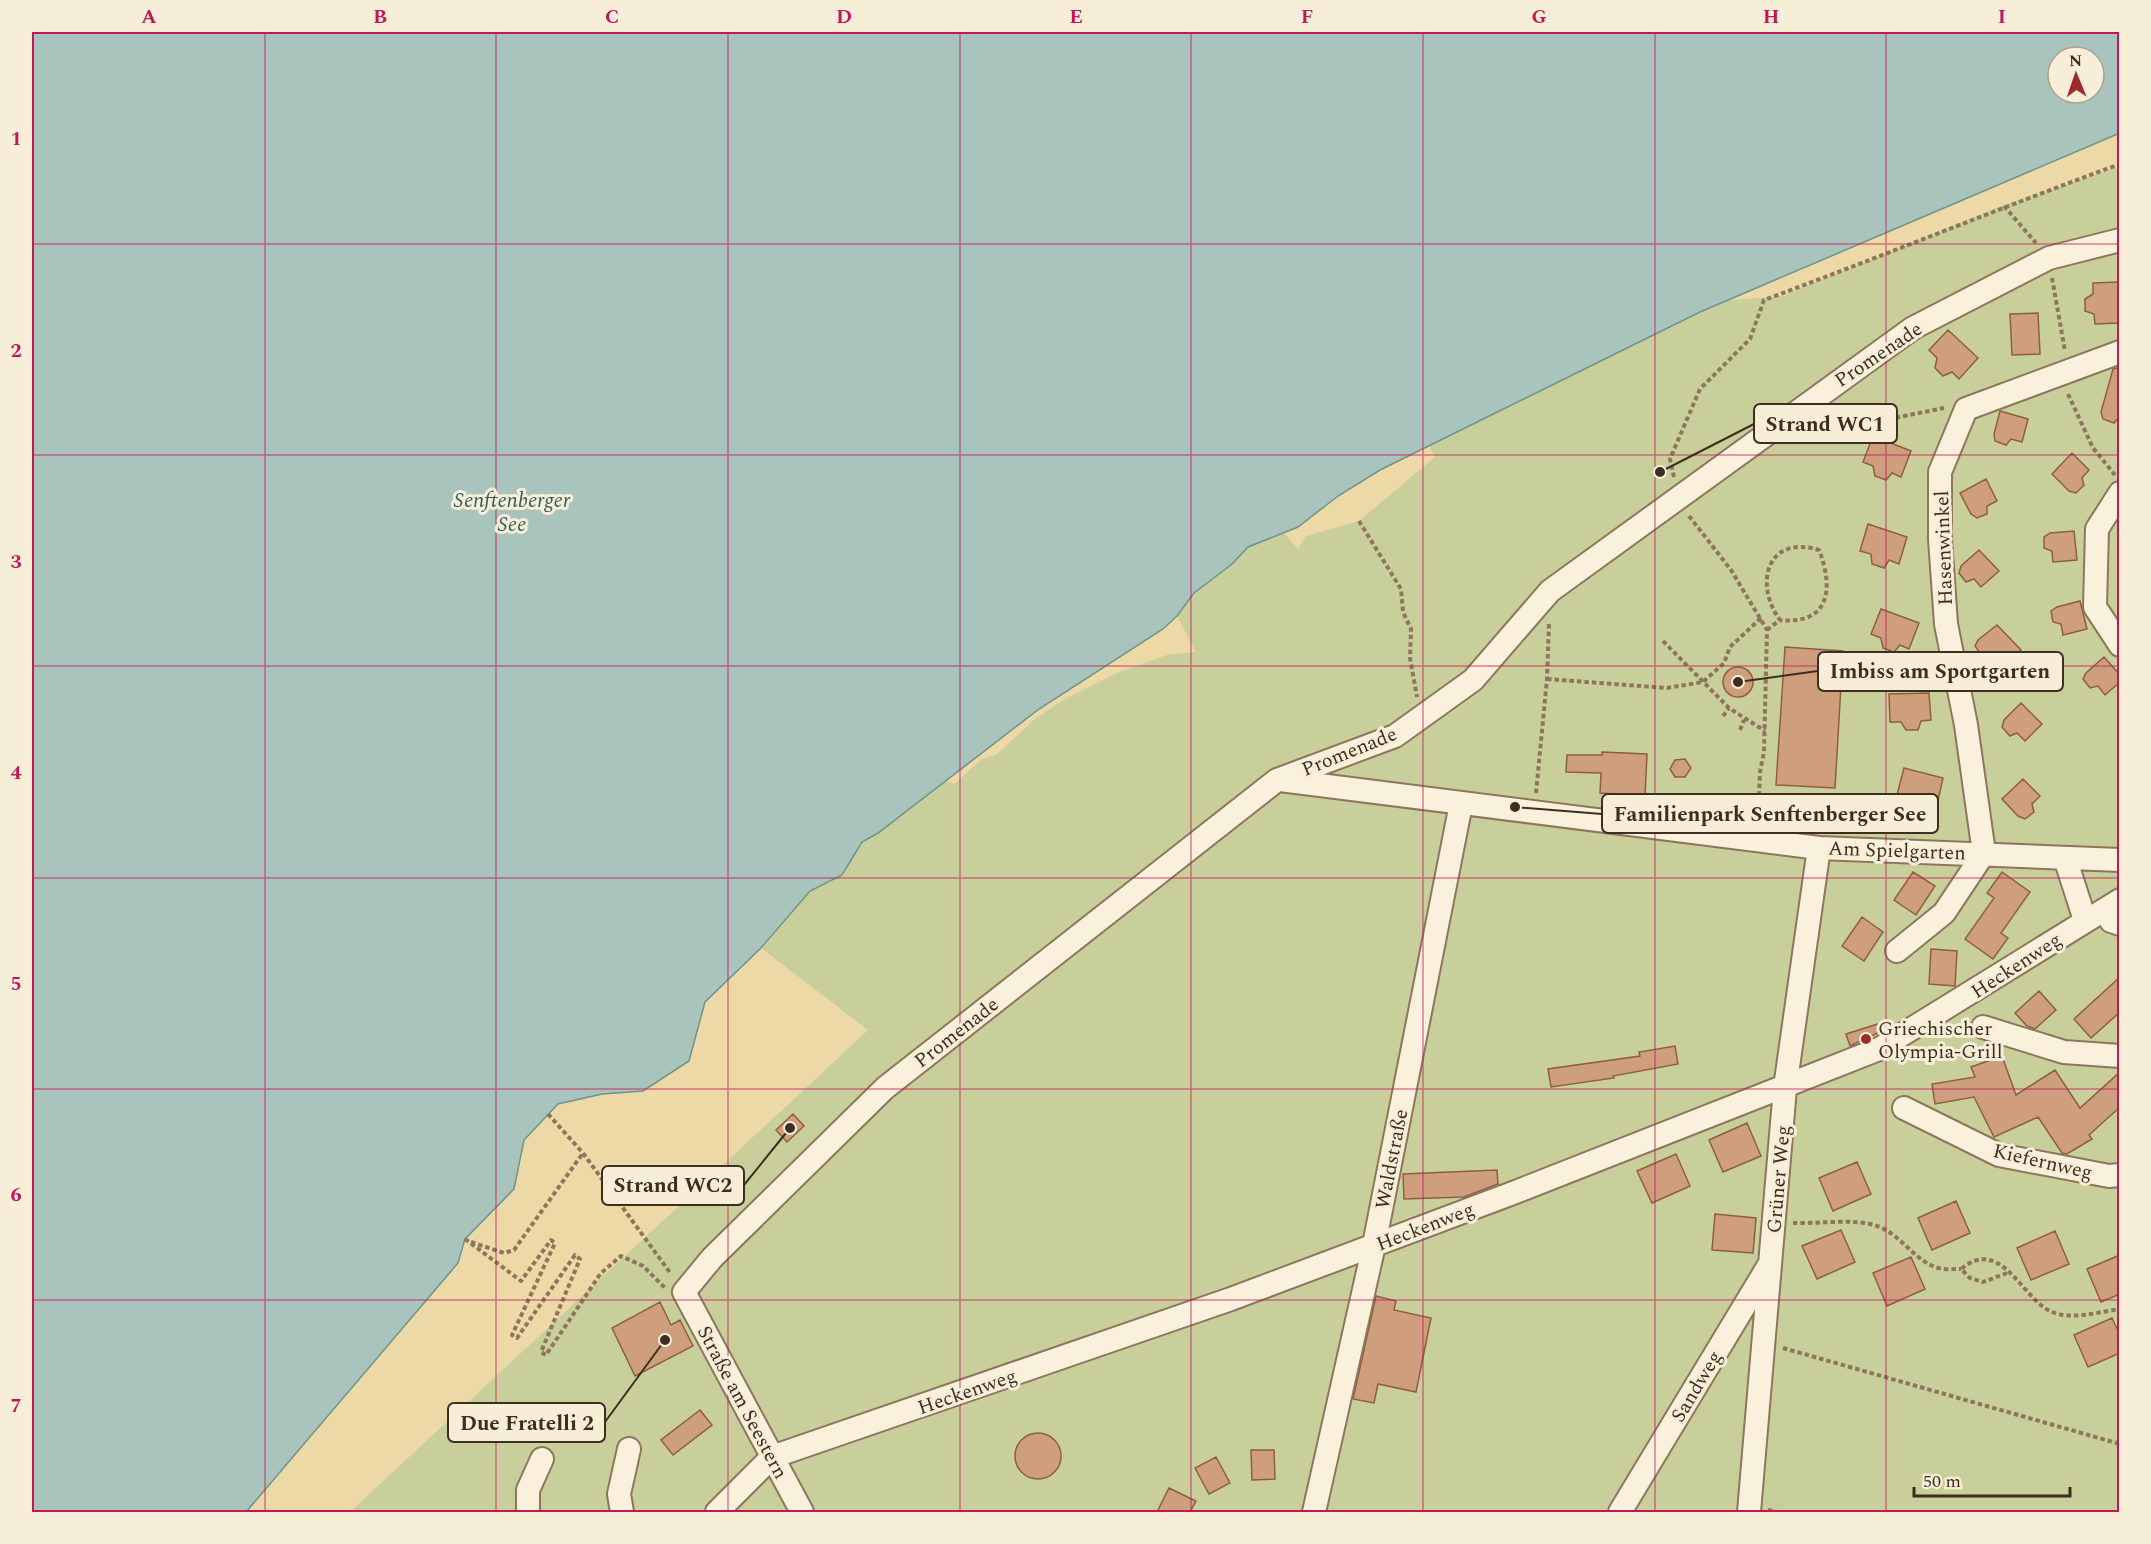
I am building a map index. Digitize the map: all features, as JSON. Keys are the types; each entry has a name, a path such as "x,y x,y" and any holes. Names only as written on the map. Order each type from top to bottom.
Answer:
{"street":[{"name":"Promenade","path":"675,1290 712,1258 885,1088 1277,780 1395,736 1473,680 1550,591 1675,489 1785,419 1913,328 2049,258 2120,240"},
{"path":"1966,410 2120,352"},
{"name":"Hasenwinkel","path":"1966,410 1940,472 1940,538 1946,624 1966,725 1984,853"},
{"path":"2120,493 2097,529 2095,607 2120,645"},
{"name":"Am Spielgarten","path":"1277,780 1819,848 2120,860"},
{"name":"Waldstraße","path":"1314,1512 1374,1245 1461,804"},
{"name":"Grüner Weg","path":"1749,1512 1785,1088 1819,848"},
{"path":"1897,951 1944,913 1984,853"},
{"path":"2065,858 2085,920"},
{"name":"Heckenweg","path":"717,1512 772,1457 1231,1299 1785,1088 1879,1049 1933,1018 2085,920 2117,915"},
{"path":"1983,1027 2064,1052 2120,1056"},
{"name":"Kiefernweg","path":"1904,1108 1999,1155 2109,1176 2120,1175"},
{"name":"Sandweg","path":"1620,1512 1772,1260"},
{"name":"Straße am Seestern","path":"675,1290 802,1512"},
{"path":"622,1512 619,1494 629,1449"},
{"path":"528,1512 528,1490 542,1459"}],"path":[{"path":"1756,840 1765,731 1767,630 1731,570 1675,489 1670,459 1700,389 1750,339 1764,300 1919,243 2004,206 2120,164"},
{"path":"2004,206 2049,258"},
{"path":"1785,419 1833,436 1862,431 1899,417 1949,407 1966,410"},
{"path":"1359,521 1401,589 1402,612 1411,629 1410,658 1413,681 1424,714"},
{"path":"1767,630 1780,620 1798,622 1813,617 1823,605 1826,586 1825,565 1819,550 1803,545 1788,546 1775,556 1767,580 1768,594 1771,608 1780,620"},
{"path":"1534,813 1547,679 1550,591"},
{"path":"1547,679 1667,688 1703,682 1724,663 1730,647 1761,618"},
{"path":"1663,641 1729,708 1744,720 1765,731"},
{"path":"1723,716 1729,708"},
{"path":"1740,730 1744,720"},
{"path":"548,1114 584,1153 675,1290"},
{"path":"584,1153 514,1250 504,1253 465,1239 521,1281 551,1240 555,1243 512,1335 517,1338 575,1255 580,1259 541,1352 546,1355 602,1272 621,1256 642,1266 675,1290"},
{"path":"1773,1223 1854,1222 1876,1225 1896,1236 1918,1256 1937,1268 1962,1269 1970,1262 1984,1258 1996,1262 2023,1284 2034,1300 2051,1312 2074,1315 2120,1309"},
{"path":"1962,1269 1970,1278 1983,1282 2007,1273"},
{"path":"1765,1343 2120,1444"}],"green space":[{"path":"2119,133 2119,1512 246,1512 457,1263 465,1239 514,1189 524,1140 558,1104 602,1094 643,1091 810,891 842,875 862,842 878,833 1039,709 1163,629 1177,616 1194,593 1232,564 1248,547 1298,527 1338,496 1380,470 1700,312"}],"sand":[{"path":"2119,133 2119,167 2004,205 1782,296 1731,300 1875,235"},
{"path":"1429,446 1435,457 1359,521 1306,536 1298,549 1284,533 1299,525 1360,481"},
{"path":"1177,616 1196,652 1167,655 1117,673 1065,699 1036,718 996,755 982,759 954,784 945,780 1039,709 1127,653"},
{"path":"761,948 868,1030 350,1512 246,1512 457,1263 465,1239 514,1189 524,1140 558,1104 602,1094 643,1091 689,1061 705,1002"}],"water":[{"name":"Senftenberger See","path":"32,32 2119,32 2120,133 1700,312 1380,470 1338,496 1298,527 1248,547 1232,564 1194,593 1177,616 1163,629 1039,709 878,833 862,842 842,875 810,891 761,948 705,1002 689,1061 643,1091 602,1094 558,1104 524,1140 514,1189 465,1239 458,1263 246,1512 32,1512"}],"building":[{"path":"2120,282 2120,323 2095,324 2094,314 2085,311 2085,299 2093,294 2093,283"},
{"path":"2038,313 2040,354 2012,355 2010,314"},
{"path":"1948,330 1978,358 1959,379 1952,372 1943,376 1935,368 1937,358 1929,350"},
{"path":"2120,367 2120,416 2114,423 2103,419 2101,412 2113,369"},
{"path":"2000,411 2028,419 2022,442 2011,439 2006,445 1995,441 1994,434"},
{"path":"1873,436 1911,451 1901,477 1892,473 1886,480 1875,476 1873,466 1863,462"},
{"path":"2072,453 2089,470 2082,478 2084,485 2076,493 2069,491 2052,474"},
{"path":"1986,479 1997,501 1987,506 1987,514 1977,518 1971,514 1960,493"},
{"path":"1868,524 1907,537 1899,564 1889,560 1884,568 1872,564 1871,554 1860,551"},
{"path":"2074,531 2077,560 2053,562 2052,551 2044,548 2044,537 2050,533"},
{"path":"1979,550 1999,571 1981,587 1974,579 1966,582 1959,573 1961,566"},
{"path":"2080,601 2087,629 2063,635 2061,624 2053,622 2051,611 2057,607"},
{"path":"1881,609 1919,623 1909,649 1900,645 1894,652 1883,648 1881,638 1871,634"},
{"path":"1997,625 2021,650 2004,666 1990,654 1982,656 1975,646 1978,640"},
{"path":"1785,647 1843,651 1835,788 1776,785"},
{"path":"2104,657 2120,675 2120,682 2105,695 2098,686 2090,688 2083,679 2086,673"},
{"path":"1738,667 1744,668 1752,676 1752,688 1744,696 1738,697 1732,696 1724,688 1723,682 1724,676 1732,668"},
{"path":"1929,693 1931,720 1921,721 1918,730 1906,730 1901,722 1890,722 1889,694"},
{"path":"2021,703 2042,724 2025,741 2017,733 2010,736 2002,727 2004,720"},
{"path":"1602,752 1647,754 1645,796 1600,793 1601,773 1566,772 1567,755 1602,755"},
{"path":"1685,759 1691,768 1685,777 1675,777 1670,769 1675,760"},
{"path":"1904,768 1943,778 1937,805 1927,803 1922,810 1910,807 1908,798 1897,795"},
{"path":"2023,779 2040,796 2032,804 2034,812 2025,819 2018,816 2002,799"},
{"path":"1913,872 1935,886 1916,915 1894,900"},
{"path":"2002,872 2030,892 2001,933 2008,938 1993,959 1965,939 1994,898 1987,893"},
{"path":"1862,917 1883,932 1864,961 1842,946"},
{"path":"1931,949 1957,951 1955,986 1929,984"},
{"path":"2120,977 2120,1012 2091,1038 2074,1019"},
{"path":"2039,991 2056,1010 2035,1029 2027,1026 2015,1013"},
{"path":"1881,1023 1884,1030 1850,1046 1846,1034"},
{"path":"1675,1046 1678,1064 1613,1076 1614,1078 1551,1087 1548,1069 1640,1056 1639,1052"},
{"path":"2002,1056 2016,1095 2055,1070 2080,1108 2120,1072 2120,1107 2089,1135 2092,1139 2067,1154 2062,1153 2038,1117 1994,1137 1974,1097 1935,1104 1932,1084 1975,1077 1971,1067"},
{"path":"793,1114 804,1126 787,1142 776,1130"},
{"path":"1747,1123 1761,1156 1723,1172 1709,1140"},
{"path":"1676,1154 1690,1186 1652,1203 1637,1171"},
{"path":"1857,1162 1871,1194 1833,1211 1819,1178"},
{"path":"1497,1170 1498,1184 1464,1197 1404,1199 1403,1174"},
{"path":"1956,1201 1970,1233 1932,1250 1918,1218"},
{"path":"1715,1214 1756,1218 1753,1253 1712,1250"},
{"path":"1841,1230 1855,1262 1817,1279 1802,1246"},
{"path":"2055,1231 2069,1264 2031,1280 2017,1248"},
{"path":"2120,1255 2120,1294 2101,1302 2087,1269"},
{"path":"1911,1257 1925,1289 1887,1306 1873,1273"},
{"path":"1376,1296 1396,1301 1394,1310 1431,1318 1416,1392 1378,1384 1374,1403 1353,1399"},
{"path":"660,1302 671,1325 680,1320 693,1346 635,1376 612,1328"},
{"path":"2112,1318 2120,1335 2120,1353 2088,1367 2074,1335"},
{"path":"700,1410 712,1425 673,1455 661,1440"},
{"path":"1038,1433 1054,1440 1061,1456 1054,1472 1038,1479 1022,1472 1015,1456 1022,1440"},
{"path":"1251,1450 1274,1450 1275,1479 1252,1480"},
{"path":"1216,1457 1230,1483 1209,1494 1195,1468"},
{"path":"1169,1488 1196,1501 1190,1512 1157,1512"}],"place":[{"name":"Strand WC1","path":"1660,472"},
{"name":"Imbiss am Sportgarten","path":"1738,682"},
{"name":"Familienpark Senftenberger See","path":"1515,807"},
{"name":"Griechischer Olympia-Grill","path":"1866,1039"},
{"name":"Strand WC2","path":"790,1128"},
{"name":"Due Fratelli 2","path":"665,1340"}]}
